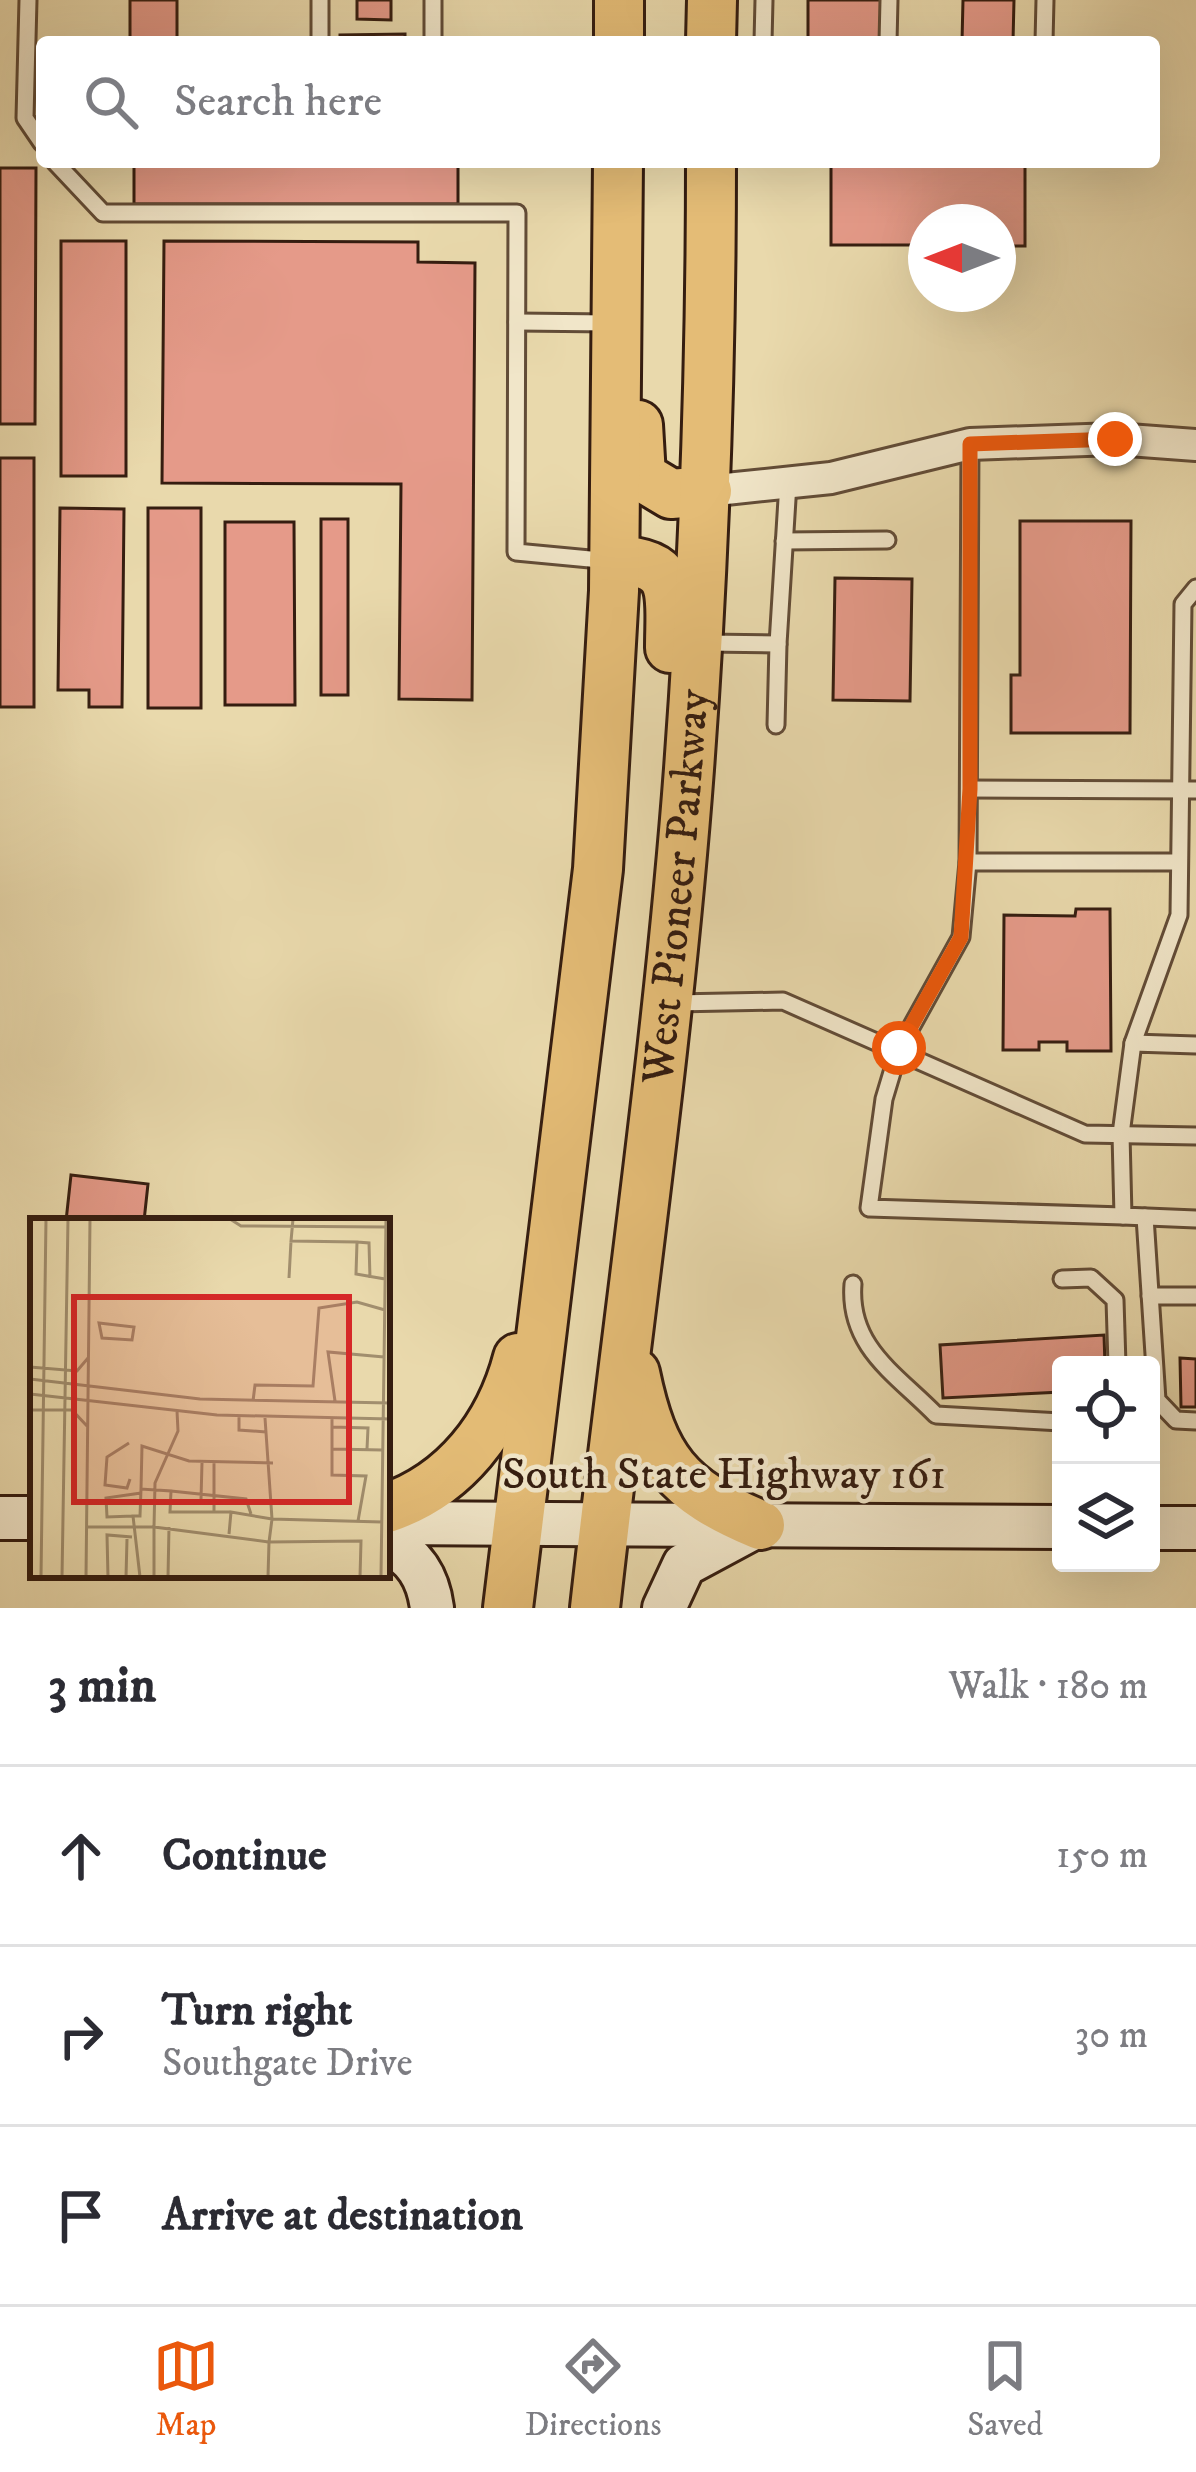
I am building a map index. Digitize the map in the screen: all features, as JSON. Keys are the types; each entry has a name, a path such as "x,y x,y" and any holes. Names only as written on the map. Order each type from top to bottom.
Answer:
{"main road":[{"path":"619,0 619,36"},
{"path":"711,36 712,0"},
{"name":"West Pioneer Parkway","path":"508,1608 598,869 614,561 618,168"},
{"path":"640,168 641,476 670,494 707,491"},
{"name":"West Pioneer Parkway","path":"595,1608 682,844 707,491 711,168"},
{"path":"614,561 654,566 670,592 669,744 682,844"},
{"path":"390,1506 449,1475 499,1414 547,1274"},
{"path":"628,1339 658,1453 710,1504 760,1525"},
{"name":"South State Highway 161","path":"390,1523 1052,1527"},
{"path":"664,1608 684,1565 760,1525"},
{"path":"1160,1528 1196,1528"},
{"path":"390,1544 408,1553 430,1586 432,1608"}],"street":[{"path":"707,491 832,478 970,444 1115,439 1196,445"}],"lane":[{"path":"28,0 25,118 36,134"},
{"path":"320,0 320,36"},
{"path":"433,0 433,36"},
{"path":"763,36 764,0"},
{"path":"888,36 889,0"},
{"path":"1044,36 1045,0"},
{"path":"61,168 103,213 517,213 516,552 614,561"},
{"path":"517,322 617,323"},
{"path":"970,444 970,789 961,937 899,1048 884,1099 869,1208 1196,1219"},
{"path":"776,725 788,483"},
{"path":"784,541 887,539"},
{"path":"1124,1216 1121,1134 1133,1042 1179,915 1179,862 1188,790 1183,604 1196,588"},
{"path":"697,643 778,644"},
{"path":"970,789 1188,790"},
{"path":"968,862 1179,862"},
{"path":"666,1004 784,1001 1085,1134 1196,1136"},
{"path":"1133,1042 1196,1045"},
{"path":"1145,1217 1156,1400 1176,1420 1196,1420"},
{"path":"1062,1279 1091,1278 1115,1300 1118,1356"},
{"path":"853,1284 850,1314 860,1337 936,1415 1052,1421"},
{"path":"1150,1296 1196,1296"}],"building":[{"path":"130,0 177,0 177,36 130,36"},
{"path":"357,0 391,0 391,20 357,19"},
{"path":"808,0 886,0 886,36 808,36"},
{"path":"963,0 1014,0 1013,36 962,36"},
{"path":"405,34 405,36 340,36"},
{"path":"0,168 36,168 35,424 0,424"},
{"path":"134,168 458,168 458,204 134,204"},
{"path":"831,168 1025,168 1025,246 1016,246 1016,204 908,204 908,245 831,245"},
{"path":"61,241 126,241 126,476 61,476"},
{"path":"164,241 418,242 418,262 475,263 472,700 399,699 401,484 162,483"},
{"path":"0,458 34,458 34,707 0,707"},
{"path":"60,508 124,509 122,707 89,707 89,690 58,690"},
{"path":"148,508 201,508 201,708 148,708"},
{"path":"321,519 348,519 348,695 321,695"},
{"path":"1020,521 1131,521 1130,733 1011,733 1011,675 1020,675"},
{"path":"225,522 294,522 295,705 225,705"},
{"path":"835,578 912,579 910,701 833,700"},
{"path":"1076,909 1110,909 1111,1051 1067,1051 1067,1042 1039,1042 1039,1050 1003,1050 1004,915 1075,916"},
{"path":"71,1175 148,1184 144,1218 66,1218"},
{"path":"1104,1335 1105,1356 1052,1356 1052,1392 943,1398 940,1345"},
{"path":"1180,1358 1196,1359 1196,1407 1181,1407"}],"route":[{"path":"899,1048 961,937 970,789 970,444 1115,439"}]}
